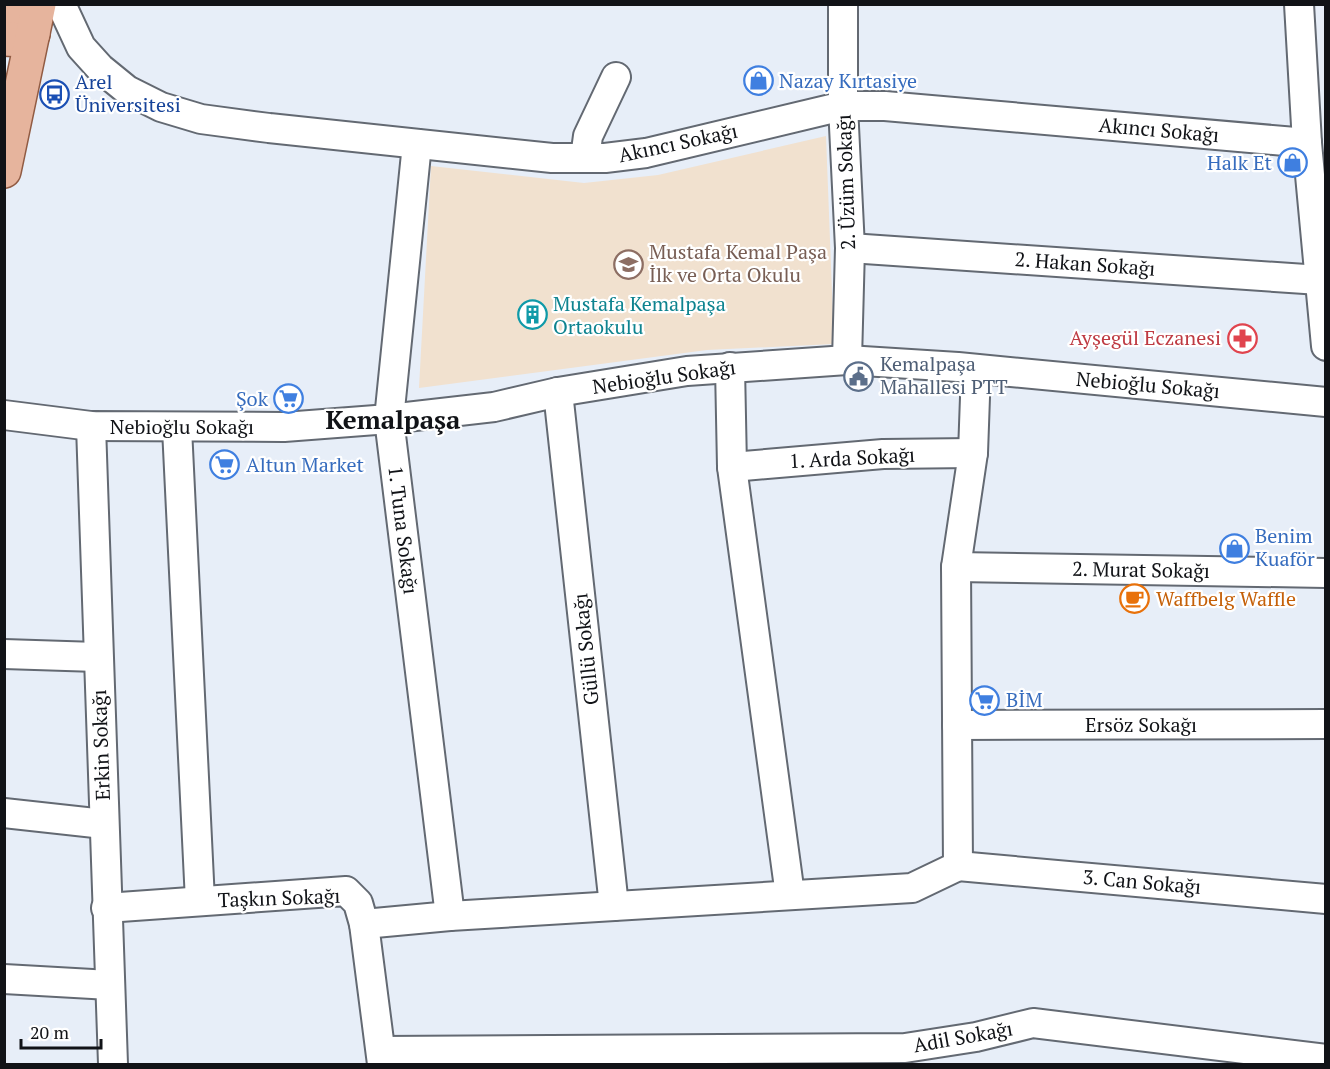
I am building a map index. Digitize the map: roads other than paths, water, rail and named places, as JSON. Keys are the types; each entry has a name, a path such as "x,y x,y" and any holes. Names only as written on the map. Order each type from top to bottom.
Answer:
{"main road":[{"path":"4,171 20,28 11,4"}],"street":[{"name":"Akıncı Sokağı","path":"61,4 81,47 100,68 128,90 160,107 201,119 417,144 552,158 646,153 843,106 885,106 1307,143"},
{"name":"2. Üzüm Sokağı","path":"843,4 843,106 850,248 847,360"},
{"path":"1299,4 1307,143 1319,190 1320,280 1326,346"},
{"path":"585,158 588,136 616,77"},
{"name":"1. Tuna Sokağı","path":"417,144 389,419 450,916"},
{"name":"2. Hakan Sokağı","path":"850,248 1320,280"},
{"name":"Nebioğlu Sokağı","path":"4,415 91,426 284,427 389,419 494,407 558,392 687,371 847,360 976,369 1326,402"},
{"path":"730,367 732,467 790,895"},
{"path":"364,924 450,916 912,888 958,866 956,567 973,453 976,369"},
{"name":"Güllü Sokağı","path":"558,392 614,906"},
{"name":"Erkin Sokağı","path":"91,426 97,657 113,1065"},
{"path":"177,428 200,901"},
{"name":"1. Arda Sokağı","path":"732,467 883,454 973,453"},
{"name":"2. Murat Sokağı","path":"956,567 1326,573"},
{"path":"4,654 97,657"},
{"name":"Ersöz Sokağı","path":"957,726 1326,724"},
{"path":"4,813 104,824"},
{"name":"3. Can Sokağı","path":"958,866 1326,899"},
{"name":"Taşkın Sokağı","path":"106,908 346,891 358,903 364,924 382,1058"},
{"path":"4,979 110,985"},
{"name":"Adil Sokağı","path":"382,1058 905,1048 976,1037 1033,1023 1326,1059"}],"place":[{"name":"Nazay Kırtasiye","path":"758,81"},
{"name":"Arel Üniversitesi","path":"54,94"},
{"name":"Halk Et","path":"1293,163"},
{"name":"Mustafa Kemal Paşa İlk ve Orta Okulu","path":"628,264"},
{"name":"Mustafa Kemalpaşa Ortaokulu","path":"532,315"},
{"name":"Ayşegül Eczanesi","path":"1242,338"},
{"name":"Kemalpaşa Mahallesi PTT","path":"859,376"},
{"name":"Şok","path":"289,399"},
{"name":"Altun Market","path":"225,465"},
{"name":"Benim Kuaför","path":"1234,548"},
{"name":"Waffbelg Waffle","path":"1135,599"},
{"name":"BİM","path":"985,700"}],"district":[{"name":"Kemalpaşa","path":"393,420"}]}
